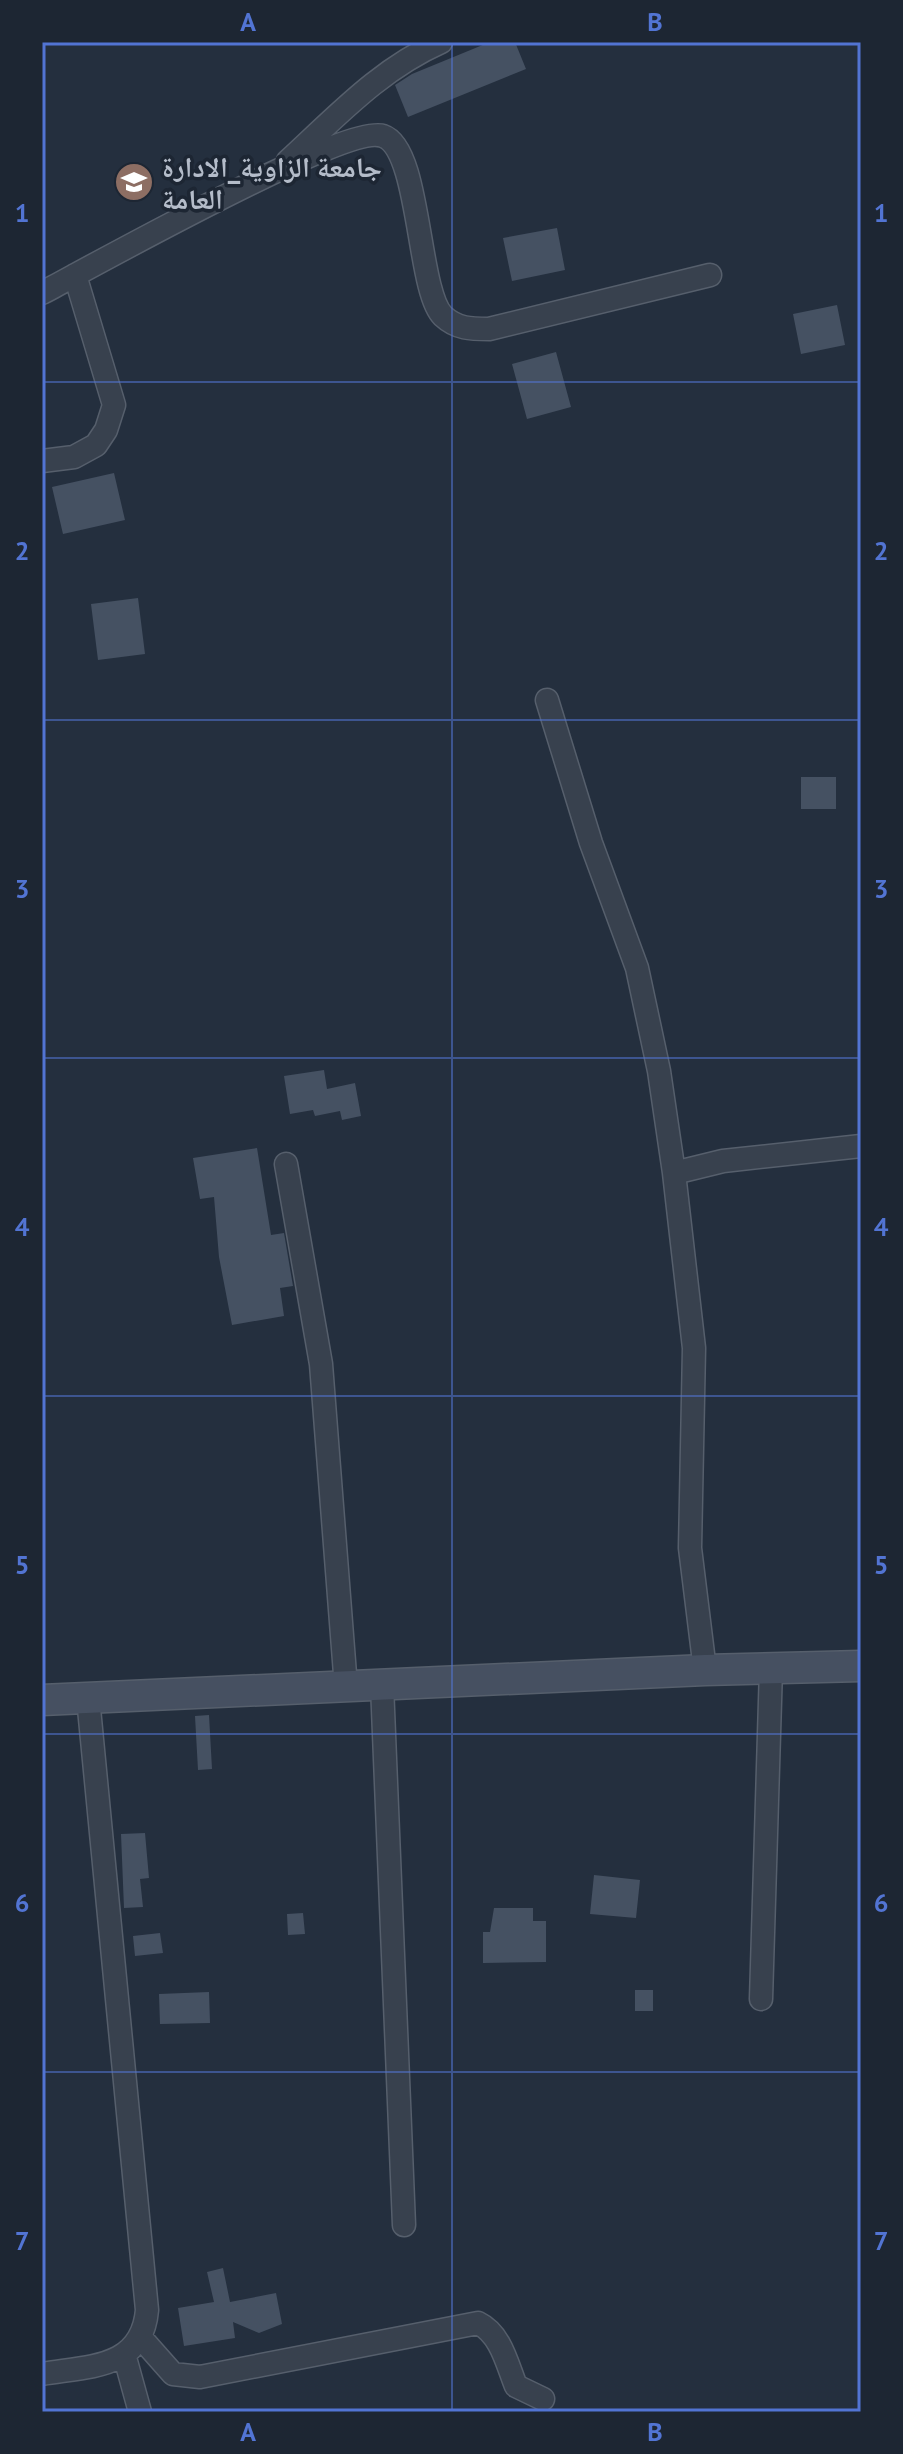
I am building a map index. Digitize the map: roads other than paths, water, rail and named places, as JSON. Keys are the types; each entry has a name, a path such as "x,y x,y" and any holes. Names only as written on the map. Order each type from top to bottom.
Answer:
{"street":[{"path":"279,170 381,75 412,55 441,42"},
{"path":"42,293 279,170 364,135 382,135 397,145 437,308 462,328 489,329 710,275"},
{"path":"42,461 74,457 96,445 106,430 114,405 75,275"},
{"path":"547,700 591,843 637,968 659,1071 694,1348 690,1548 705,1670"},
{"path":"674,1173 723,1161 861,1146"},
{"path":"286,1164 321,1364 346,1687"},
{"path":"42,1700 705,1670 861,1666"},
{"path":"761,1999 771,1668"},
{"path":"382,1685 404,2225"},
{"path":"42,2374 96,2364 124,2354 142,2339 147,2310 88,1698"},
{"path":"142,2339 173,2374 200,2377 478,2323 489,2328 496,2338 516,2386 543,2399"},
{"path":"124,2354 140,2412"}],"place":[{"name":"جامعة الزاوية_الادارة العامة","path":"134,182"}]}
